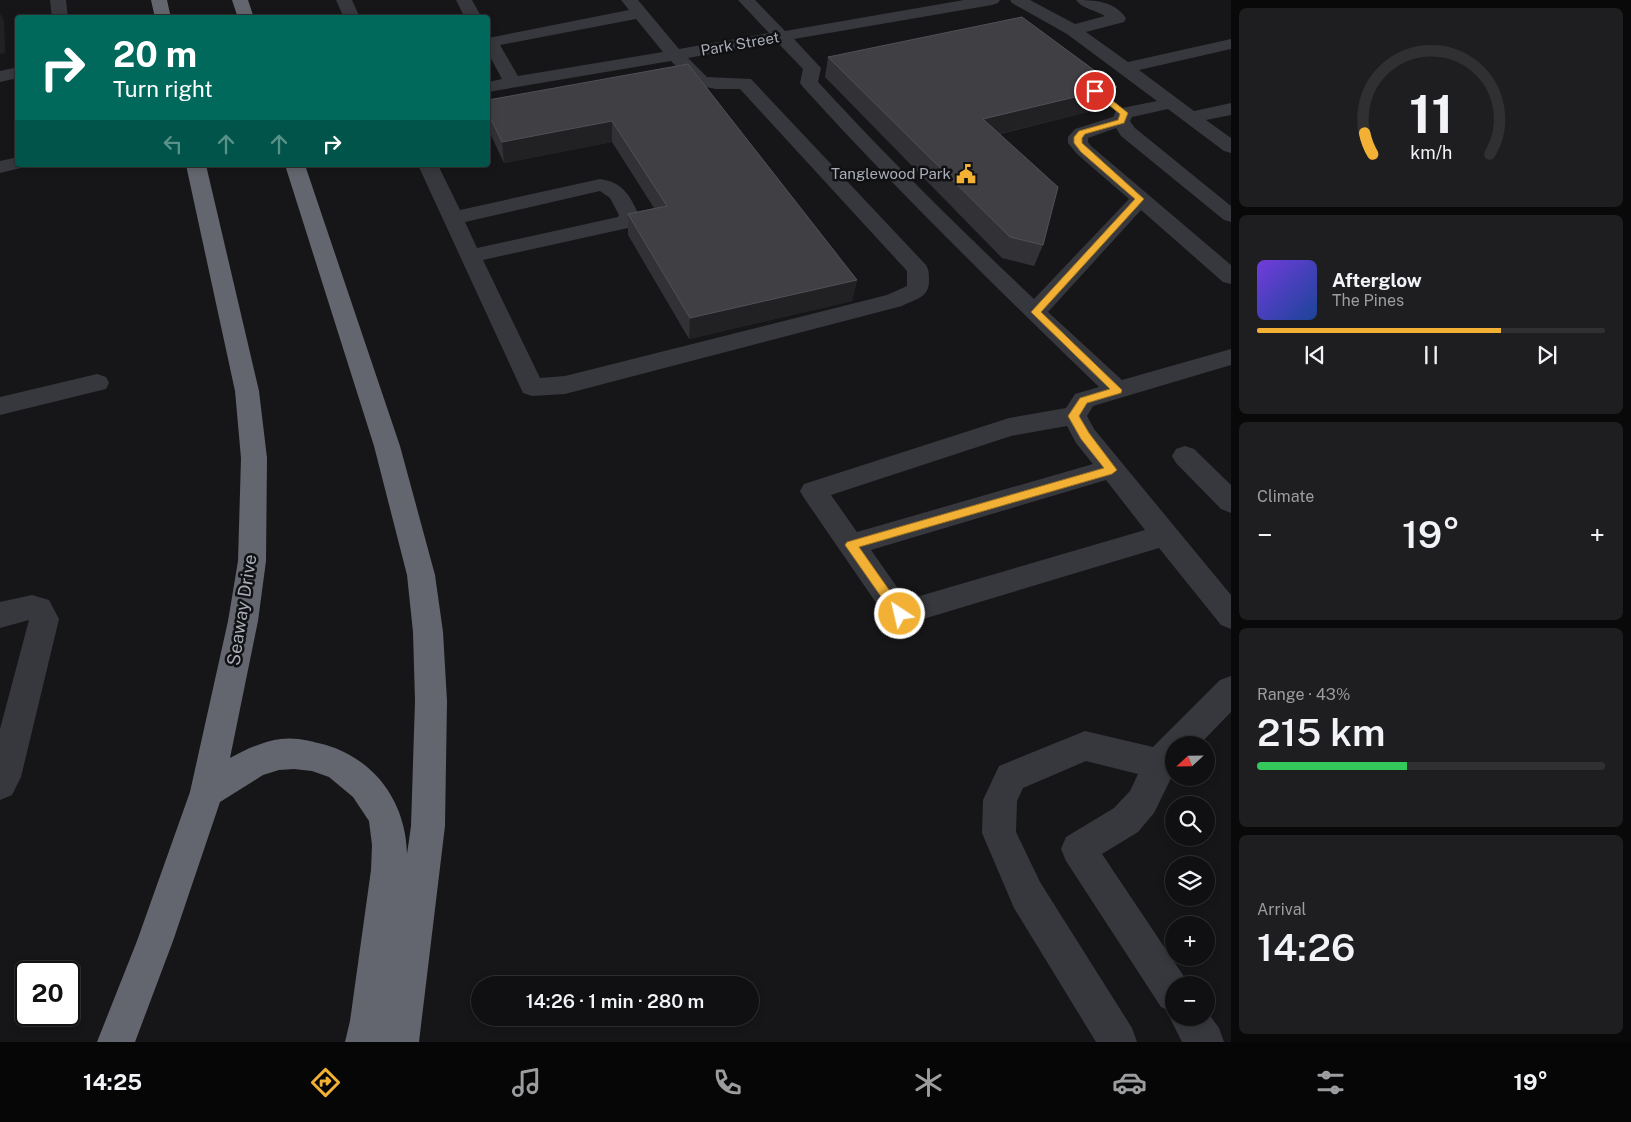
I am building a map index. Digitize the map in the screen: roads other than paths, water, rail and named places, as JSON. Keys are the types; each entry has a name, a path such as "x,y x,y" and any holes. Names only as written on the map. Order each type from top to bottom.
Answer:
{"highway":[{"path":"158,0 162,15"},
{"path":"240,0 245,15"},
{"name":"Seaway Drive","path":"106,1042 123,1025 207,792 246,604 252,560 254,458 247,391 196,167"},
{"path":"296,167 387,446 421,574 428,632 430,701 428,826 400,1042"},
{"path":"207,792 256,760 280,752 308,754 334,763 354,774 371,792 386,820 390,863 369,1021 364,1042"}],"street":[{"path":"58,0 60,15"},
{"path":"344,0 351,15"},
{"path":"464,0 472,15"},
{"path":"429,167 532,387 565,385 894,301 918,289 918,270 745,83 716,84 701,81 675,55 629,0"},
{"path":"746,0 769,22 780,37 822,66 809,83 844,122 970,250 1117,390"},
{"name":"Park Street","path":"490,87 780,37 943,16 992,0"},
{"path":"1073,30 1118,18 1102,7 1084,0"},
{"path":"1031,2 1126,68 1231,147"},
{"path":"490,40 640,13"},
{"path":"490,43 513,82"},
{"path":"1126,68 1231,44"},
{"path":"0,77 15,73"},
{"path":"1108,101 1122,117 1128,132 1231,216"},
{"path":"1172,103 1122,117 1082,132 1078,137 1078,143 1231,278"},
{"path":"1191,117 1231,109"},
{"path":"0,167 15,164"},
{"path":"453,218 600,185 607,185 614,189 630,215 627,221 621,224 470,256"},
{"path":"1035,312 1140,199"},
{"path":"1165,535 900,614 813,491 1009,427 1074,416 1084,400 1231,357"},
{"path":"0,406 97,383"},
{"path":"1074,416 1085,436 1231,616"},
{"path":"1185,456 1231,502"},
{"path":"851,545 1112,470"},
{"path":"0,615 32,607 39,608 44,619 4,777 0,784"},
{"path":"1186,736 1231,690"},
{"path":"1118,1042 1027,895 999,833 1000,800 1011,777 1085,746 1165,753"},
{"path":"1165,762 1142,802 1126,820 1078,849 1165,980"},
{"path":"1195,1026 1206,1042"}],"place":[{"name":"Tanglewood Park","path":"966,174"}]}
